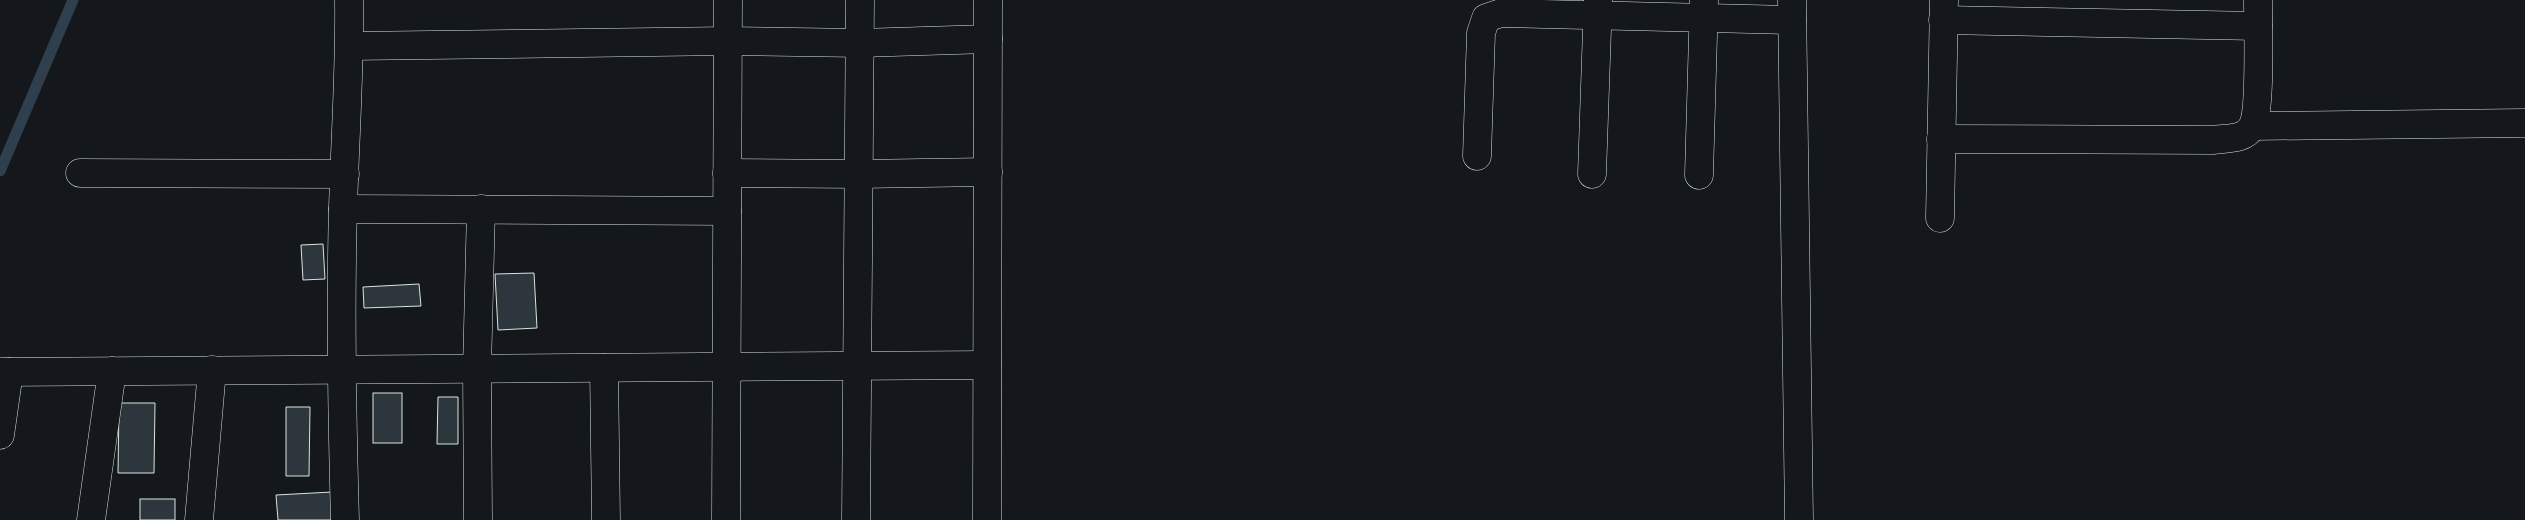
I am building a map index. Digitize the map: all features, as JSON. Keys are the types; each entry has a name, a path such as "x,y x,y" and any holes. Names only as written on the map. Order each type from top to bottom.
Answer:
{"street":[{"path":"345,520 341,369 343,209 350,46 349,0"},
{"path":"726,520 728,0"},
{"path":"856,520 860,0"},
{"path":"988,0 988,520"},
{"path":"1592,174 1598,8"},
{"path":"1477,156 1481,33 1486,9 1501,13 1598,8 1792,10 1798,520"},
{"path":"1699,176 1704,9"},
{"path":"1940,218 1941,139 1944,10 2258,13 2257,107 2252,126 2242,137 2214,140 1941,139"},
{"path":"350,46 728,42 860,43 988,40"},
{"path":"2252,126 2525,123"},
{"path":"727,173 858,174 988,172"},
{"path":"80,173 345,174"},
{"path":"343,209 727,211"},
{"path":"478,520 477,369 481,209"},
{"path":"0,435 5,372 987,366"},
{"path":"604,368 606,520"},
{"path":"199,520 212,370"},
{"path":"91,520 112,371"}],"building":[{"path":"323,244 325,279 303,280 301,245"},
{"path":"534,273 537,328 498,330 495,274"},
{"path":"419,284 421,306 364,308 363,287"},
{"path":"373,393 402,393 402,443 373,443"},
{"path":"438,397 458,397 458,444 437,444"},
{"path":"119,403 155,403 154,473 118,473"},
{"path":"286,407 310,407 309,476 286,476"},
{"path":"332,492 333,520 278,520 276,495"},
{"path":"140,499 175,499 175,520 140,520"}],"waterway":[{"path":"0,171 73,0"}]}
